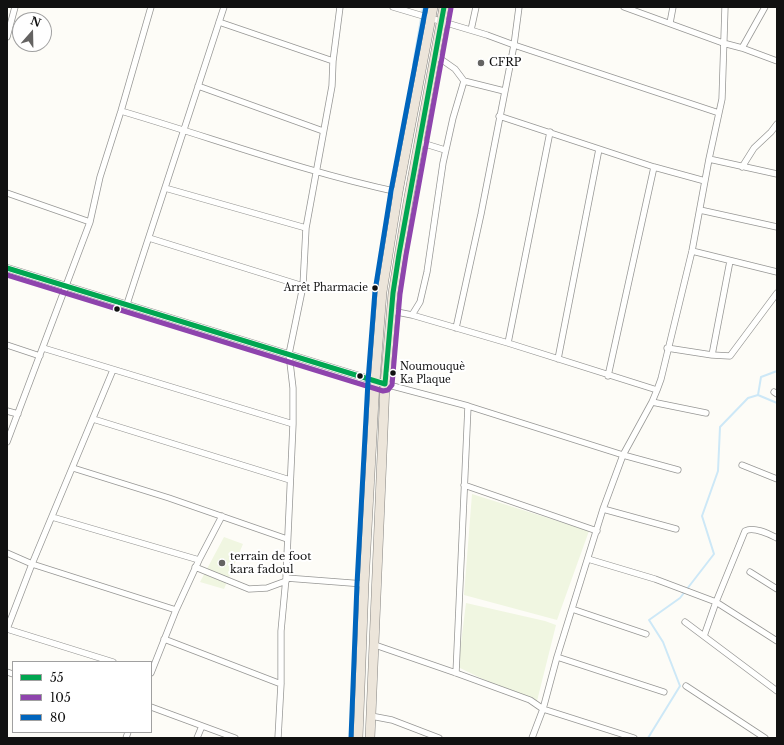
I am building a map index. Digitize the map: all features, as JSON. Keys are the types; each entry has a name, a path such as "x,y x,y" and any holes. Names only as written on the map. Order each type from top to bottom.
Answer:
{"highway":[{"path":"358,738 364,584 375,381 382,292 398,192 433,7"},
{"path":"370,738 385,384 392,311 399,254 444,7"}],"street":[{"path":"7,37 15,7"},
{"path":"7,442 90,222 100,177 151,7"},
{"path":"127,304 224,7"},
{"path":"278,738 293,424 293,388 289,354 303,286 306,228 332,86 333,61 340,7"},
{"path":"393,7 487,35 719,113"},
{"path":"471,30 476,7"},
{"path":"456,328 481,214 514,45 519,7"},
{"path":"624,7 670,22 777,62"},
{"path":"670,22 673,7"},
{"path":"532,738 543,709 557,657 597,530 623,455 652,402 661,380 667,348 692,251 722,99 725,7"},
{"path":"742,48 765,7"},
{"path":"219,22 333,61"},
{"path":"435,55 455,69 464,81 504,91"},
{"path":"412,315 420,302 445,150 464,81"},
{"path":"198,86 323,131"},
{"path":"121,111 184,129 316,172 398,192"},
{"path":"499,116 654,167 705,181"},
{"path":"742,167 754,148 771,132 777,124"},
{"path":"508,343 550,132"},
{"path":"419,142 445,150"},
{"path":"558,359 599,149"},
{"path":"709,159 777,174"},
{"path":"608,376 654,167"},
{"path":"165,188 306,228"},
{"path":"7,193 90,222"},
{"path":"700,210 777,227"},
{"path":"149,238 303,286"},
{"path":"692,251 777,272"},
{"path":"712,355 730,261"},
{"path":"7,268 375,381 468,406 623,455 678,470"},
{"path":"667,348 712,355 730,356 777,293"},
{"path":"392,311 412,315 508,343 608,376 657,390"},
{"path":"7,345 40,356"},
{"path":"43,348 293,424"},
{"path":"110,661 7,629 32,564 73,468 112,370"},
{"path":"652,402 706,413"},
{"path":"456,673 468,406"},
{"path":"7,411 18,414"},
{"path":"93,419 290,480"},
{"path":"742,465 777,479"},
{"path":"73,468 222,516 287,539"},
{"path":"464,485 597,530"},
{"path":"604,510 676,529"},
{"path":"152,670 198,560 222,516"},
{"path":"52,517 198,560"},
{"path":"704,636 745,531 748,529 753,529 771,534 777,538"},
{"path":"7,554 32,564 176,610"},
{"path":"588,559 655,579 716,602 777,642"},
{"path":"195,567 249,589 267,588 286,580 364,584"},
{"path":"750,572 777,589"},
{"path":"572,609 646,634"},
{"path":"685,622 777,692"},
{"path":"164,639 281,684"},
{"path":"374,645 530,700 543,709 634,738"},
{"path":"557,657 664,692"},
{"path":"686,686 765,738"},
{"path":"152,707 234,738"},
{"path":"371,716 392,720 439,738"},
{"path":"198,738 202,726"}],"green space":[{"path":"472,494 589,531 557,620 464,595"},
{"name":"terrain de foot kara fadoul","path":"224,537 243,544 224,589 200,582"},
{"path":"466,603 545,621 556,625 536,705 458,667"}],"waterway":[{"path":"413,65 423,7"},
{"path":"648,738 680,686 663,642 649,620 680,598 714,554 702,516 718,471 720,427 748,398 758,395 761,377 777,371"},
{"path":"758,395 777,403"}],"transit line":[{"name":"80","path":"351,738 357,584 368,381 375,291 391,191 426,7"},
{"name":"55","path":"7,268 385,384 393,293 399,254 444,7"},
{"name":"105","path":"7,275 383,391 388,390 392,385 400,294 406,255 451,8"}],"place":[{"name":"CFRP","path":"481,63"},
{"name":"Arrêt Pharmacie","path":"375,288"},
{"name":"Noumouquè Ka Plaque","path":"393,373"},
{"name":"terrain de foot kara fadoul","path":"222,563"}]}
